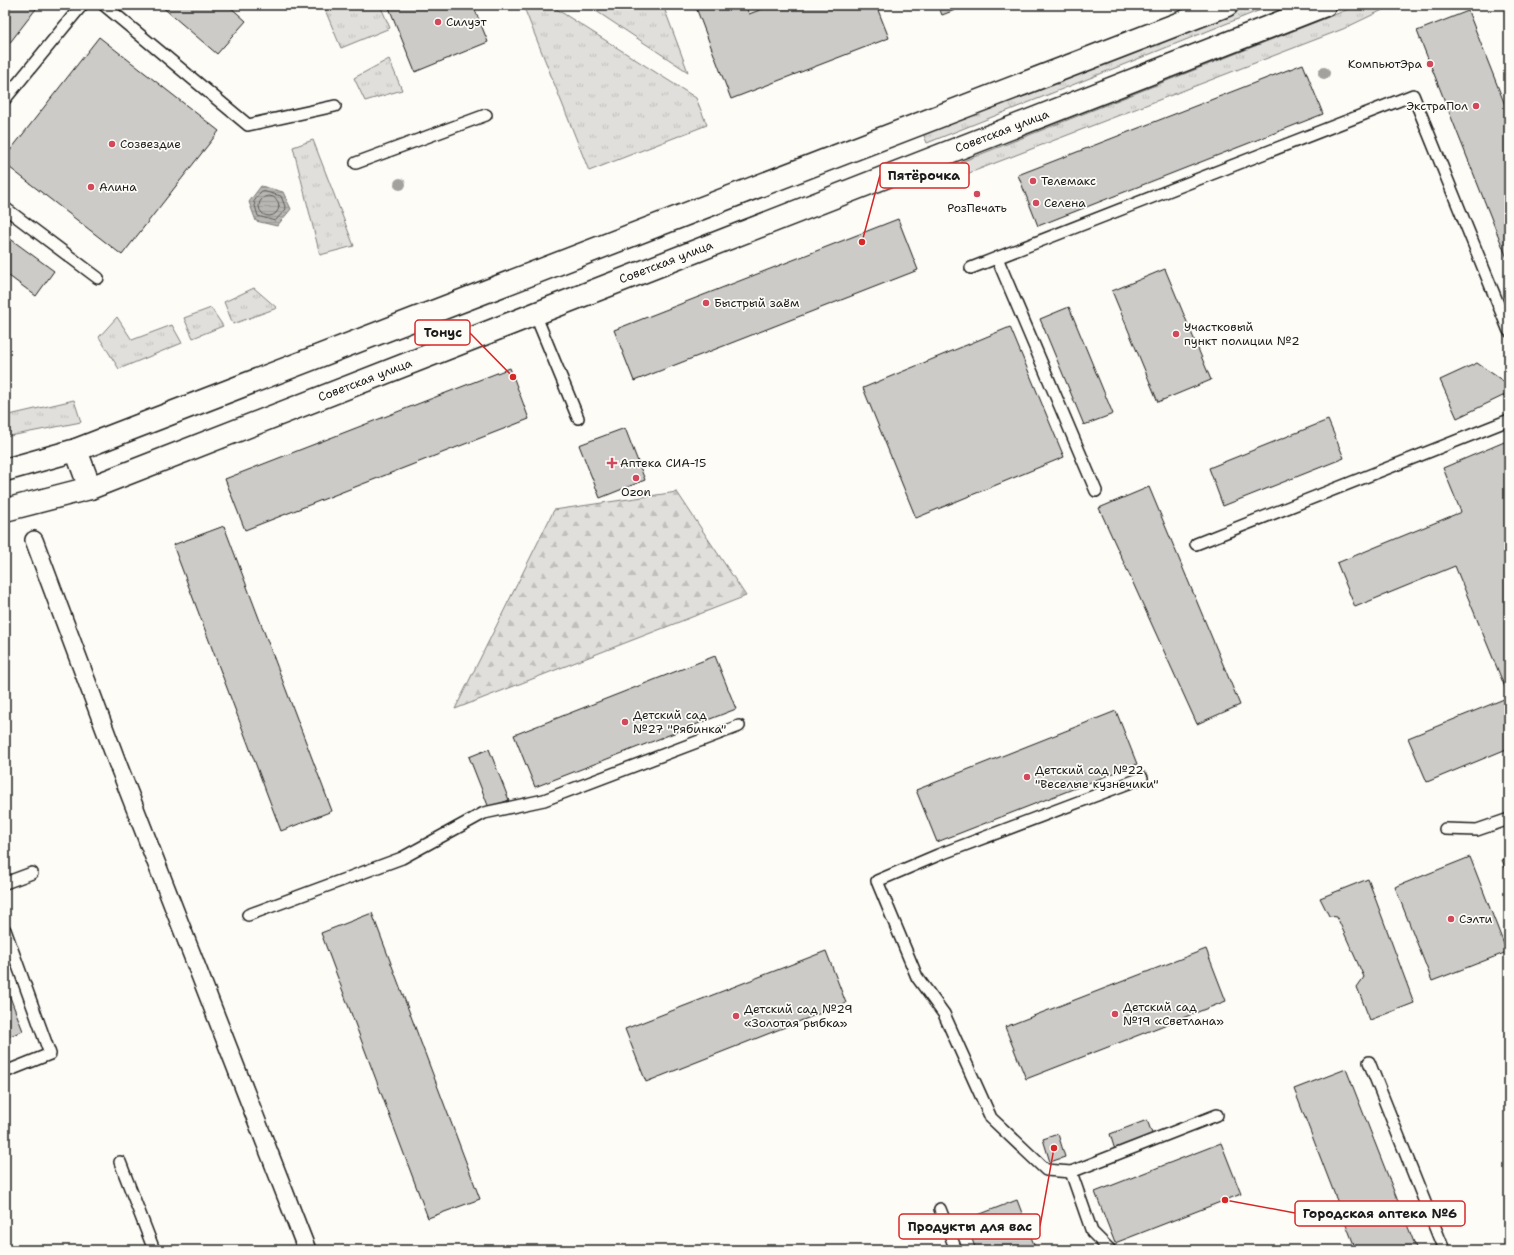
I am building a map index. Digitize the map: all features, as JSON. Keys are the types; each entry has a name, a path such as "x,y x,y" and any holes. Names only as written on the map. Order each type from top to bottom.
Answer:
{"main road":[{"path":"5,470 76,450 1227,5"},
{"name":"Советская улица","path":"5,510 90,488 1325,5"},
{"path":"76,450 90,488"}],"street":[{"path":"34,540 118,762 307,1250"}],"lane":[{"path":"5,99 82,5"},
{"path":"104,5 248,125 335,106"},
{"path":"972,268 1413,95 1509,331"},
{"path":"356,163 486,115"},
{"path":"5,208 98,278"},
{"path":"996,258 1096,491"},
{"path":"535,314 578,418"},
{"path":"1196,544 1509,420"},
{"path":"248,915 402,858 484,814 544,800 739,726"},
{"path":"1142,778 938,855 877,882 917,977 944,1014 991,1118 1046,1170 1071,1172 1217,1115"},
{"path":"1445,829 1477,830 1509,819"},
{"path":"5,883 32,874"},
{"path":"5,930 50,1054 5,1072"},
{"path":"1369,1062 1444,1250"},
{"path":"120,1162 154,1250"},
{"path":"1071,1172 1092,1232 1110,1250"},
{"path":"940,1209 956,1250"}],"green space":[{"path":"323,5 380,5 390,28 341,48"},
{"path":"523,5 550,5 696,98 707,125 589,171"},
{"path":"587,5 663,5 688,72"},
{"path":"1245,5 1273,5 927,143 923,133"},
{"path":"1359,5 1393,5 1343,29 964,175 961,162"},
{"path":"389,59 402,90 365,101 354,78"},
{"path":"313,140 354,246 320,255 293,147"},
{"path":"254,288 277,308 233,324 224,302"},
{"path":"211,308 223,326 193,338 184,318"},
{"path":"117,317 132,340 172,325 182,343 119,369 99,337"},
{"path":"74,400 81,422 5,437 5,416"},
{"path":"677,492 746,596 455,709 554,510"}],"water":[{"path":"261,186 283,192 291,209 277,226 256,221 249,202"}],"building":[{"path":"5,5 39,5 5,49"},
{"path":"160,5 228,5 246,21 217,54"},
{"name":"Силуэт","path":"388,5 473,5 488,42 415,72"},
{"path":"695,5 745,5 749,14 773,5 876,5 889,38 731,99"},
{"path":"938,5 968,5 942,15"},
{"path":"1468,11 1509,115 1509,263 1417,31"},
{"name":"Созвездие","path":"99,37 219,131 122,255 5,164 5,157"},
{"path":"1303,64 1323,114 1038,226 1018,175"},
{"path":"898,219 918,270 634,381 614,330"},
{"path":"5,235 54,271 36,296 5,273"},
{"path":"1165,269 1211,380 1158,402 1112,291"},
{"path":"1069,307 1113,414 1084,425 1040,319"},
{"path":"1010,327 1064,457 916,518 863,388"},
{"path":"1477,363 1509,385 1509,393 1457,418 1440,380"},
{"path":"510,368 529,419 245,530 225,479"},
{"path":"1328,420 1344,458 1223,506 1209,468"},
{"name":"Аптека СИА-15","path":"625,428 645,480 600,498 579,445"},
{"path":"1509,440 1509,500 1507,501 1509,506 1509,697 1455,566 1355,607 1337,563 1461,512 1443,468"},
{"path":"1149,487 1240,705 1197,724 1099,508"},
{"path":"224,526 332,811 281,831 173,545"},
{"name":"Детский сад №27 \"Рябинка\"","path":"715,656 736,709 535,787 514,735"},
{"path":"1509,697 1509,748 1427,782 1408,738"},
{"name":"Детский сад №22 \"Веселые кузнечики\"","path":"1116,711 1137,764 937,842 916,790"},
{"path":"489,749 509,800 489,808 469,757"},
{"name":"Сэлти","path":"1470,857 1507,952 1432,981 1395,887"},
{"path":"1509,858 1509,877 1502,860"},
{"path":"1368,879 1414,1003 1370,1020 1357,987 1364,977 1337,917 1329,916 1320,898"},
{"path":"372,913 480,1199 428,1218 321,933"},
{"name":"Детский сад №19 «Светлана»","path":"1206,949 1226,1001 1026,1079 1005,1027"},
{"name":"Детский сад №29 «Золотая рыбка»","path":"826,951 846,1003 646,1082 625,1029"},
{"path":"5,984 23,1031 5,1038"},
{"path":"1346,1069 1417,1250 1356,1250 1294,1089"},
{"path":"1147,1120 1153,1136 1115,1150 1110,1134"},
{"path":"1058,1134 1065,1157 1050,1162 1043,1139"},
{"path":"1221,1143 1241,1194 1115,1243 1095,1192"},
{"path":"1017,1200 1036,1250 976,1250 965,1220"}],"place":[{"name":"Силуэт","path":"438,22"},
{"name":"КомпьютЭра","path":"1430,64"},
{"name":"ЭкстраПол","path":"1476,106"},
{"name":"Созвездие","path":"112,144"},
{"name":"Телемакс","path":"1033,181"},
{"name":"Алина","path":"91,187"},
{"name":"РозПечать","path":"977,194"},
{"name":"Селена","path":"1036,203"},
{"name":"Пятёрочка","path":"862,242"},
{"name":"Быстрый заём","path":"706,303"},
{"name":"Участковый пункт полиции №2","path":"1176,334"},
{"name":"Тонус","path":"513,377"},
{"name":"Аптека СИА-15","path":"612,463"},
{"name":"Ozon","path":"636,478"},
{"name":"Детский сад №27 \"Рябинка\"","path":"625,722"},
{"name":"Детский сад №22 \"Веселые кузнечики\"","path":"1027,777"},
{"name":"Сэлти","path":"1451,919"},
{"name":"Детский сад №19 «Светлана»","path":"1115,1014"},
{"name":"Детский сад №29 «Золотая рыбка»","path":"736,1016"},
{"name":"Продукты для вас","path":"1054,1148"},
{"name":"Городская аптека №6","path":"1225,1200"}]}
